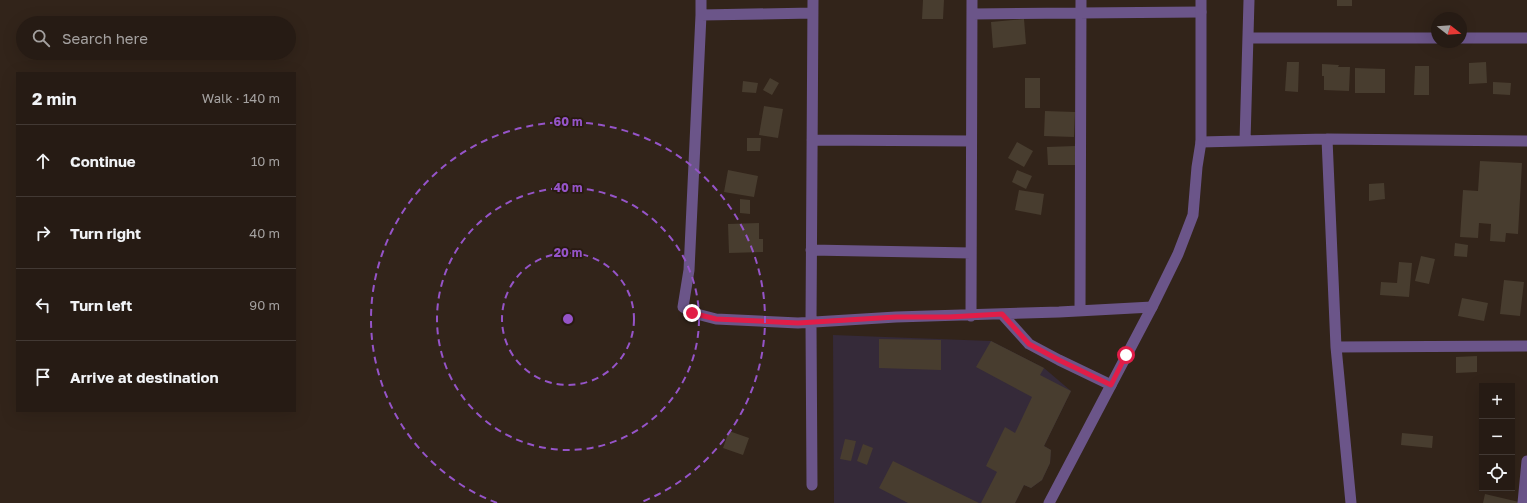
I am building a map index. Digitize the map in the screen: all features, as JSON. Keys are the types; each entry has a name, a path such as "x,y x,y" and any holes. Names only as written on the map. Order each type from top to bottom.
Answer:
{"street":[{"path":"701,0 689,270 683,307 692,313 716,319 811,323 896,317 971,316 1152,307"},
{"path":"812,485 811,250 813,0"},
{"path":"971,316 972,0"},
{"path":"1080,311 1081,0"},
{"path":"1049,503 1152,307 1178,254 1193,215 1197,167 1201,142 1201,0"},
{"path":"1246,141 1249,0"},
{"path":"972,14 1201,12"},
{"path":"701,15 813,13"},
{"path":"1249,38 1431,38"},
{"path":"1467,38 1527,38"},
{"path":"812,140 971,141"},
{"path":"1201,142 1327,140 1527,141"},
{"path":"1327,140 1336,347 1351,503"},
{"path":"811,250 971,253"},
{"path":"1002,314 1029,344 1111,385"},
{"path":"1336,347 1527,346"},
{"path":"1523,503 1527,461"}],"shaded area":[{"path":"833,335 991,341 1044,368 1071,391 1044,446 1051,450 1050,463 1042,480 1031,488 1024,485 1015,503 834,503"}],"building":[{"path":"923,0 944,0 943,19 922,19"},
{"path":"1337,0 1352,0 1352,6 1337,6"},
{"path":"1024,19 1026,44 993,48 991,22"},
{"path":"1287,62 1299,62 1298,92 1285,91"},
{"path":"1486,62 1487,83 1469,84 1469,63"},
{"path":"1322,64 1339,65 1338,67 1350,67 1349,91 1324,90"},
{"path":"1415,66 1429,66 1429,95 1414,95"},
{"path":"1355,68 1385,69 1385,93 1355,93"},
{"path":"770,78 779,83 772,95 763,90"},
{"path":"1025,78 1040,78 1040,108 1025,108"},
{"path":"743,81 758,83 756,93 742,92"},
{"path":"1493,82 1511,83 1510,95 1493,94"},
{"path":"764,106 783,109 778,138 759,135"},
{"path":"1045,111 1075,112 1074,137 1044,136"},
{"path":"747,138 761,138 760,151 747,151"},
{"path":"1017,142 1033,151 1024,167 1008,158"},
{"path":"1075,146 1076,165 1048,165 1047,147"},
{"path":"1480,161 1522,163 1518,234 1506,233 1505,242 1490,241 1491,224 1479,223 1478,238 1460,237 1463,190 1478,191"},
{"path":"728,170 758,176 754,197 724,192"},
{"path":"1017,170 1032,176 1026,189 1012,182"},
{"path":"1384,183 1385,199 1369,201 1369,184"},
{"path":"1019,190 1044,194 1041,215 1015,210"},
{"path":"740,199 750,200 750,214 740,213"},
{"path":"759,223 759,239 763,239 763,252 729,253 728,224"},
{"path":"1455,243 1468,245 1467,257 1454,256"},
{"path":"1421,256 1435,259 1429,284 1415,281"},
{"path":"1399,262 1412,263 1409,297 1380,295 1381,282 1397,283"},
{"path":"1504,280 1524,282 1520,316 1500,314"},
{"path":"1462,298 1488,303 1484,321 1458,316"},
{"path":"879,339 941,340 941,370 879,368"},
{"path":"991,341 1044,368 1040,375 1071,391 1044,446 1051,450 1050,463 1042,480 1031,488 1024,485 1015,503 981,503 997,472 986,466 1005,427 1015,433 1032,397 976,367"},
{"path":"1477,356 1477,372 1456,373 1456,357"},
{"path":"729,431 749,438 743,455 723,448"},
{"path":"1402,433 1433,436 1432,448 1401,445"},
{"path":"845,439 856,441 851,461 840,459"},
{"path":"863,444 873,448 867,465 857,461"},
{"path":"893,461 979,503 908,503 879,488"},
{"path":"1485,494 1519,502 1519,503 1483,503"}],"route":[{"path":"692,313 716,319 798,323 896,317 949,317 1002,314 1029,344 1111,385 1126,355"}]}
